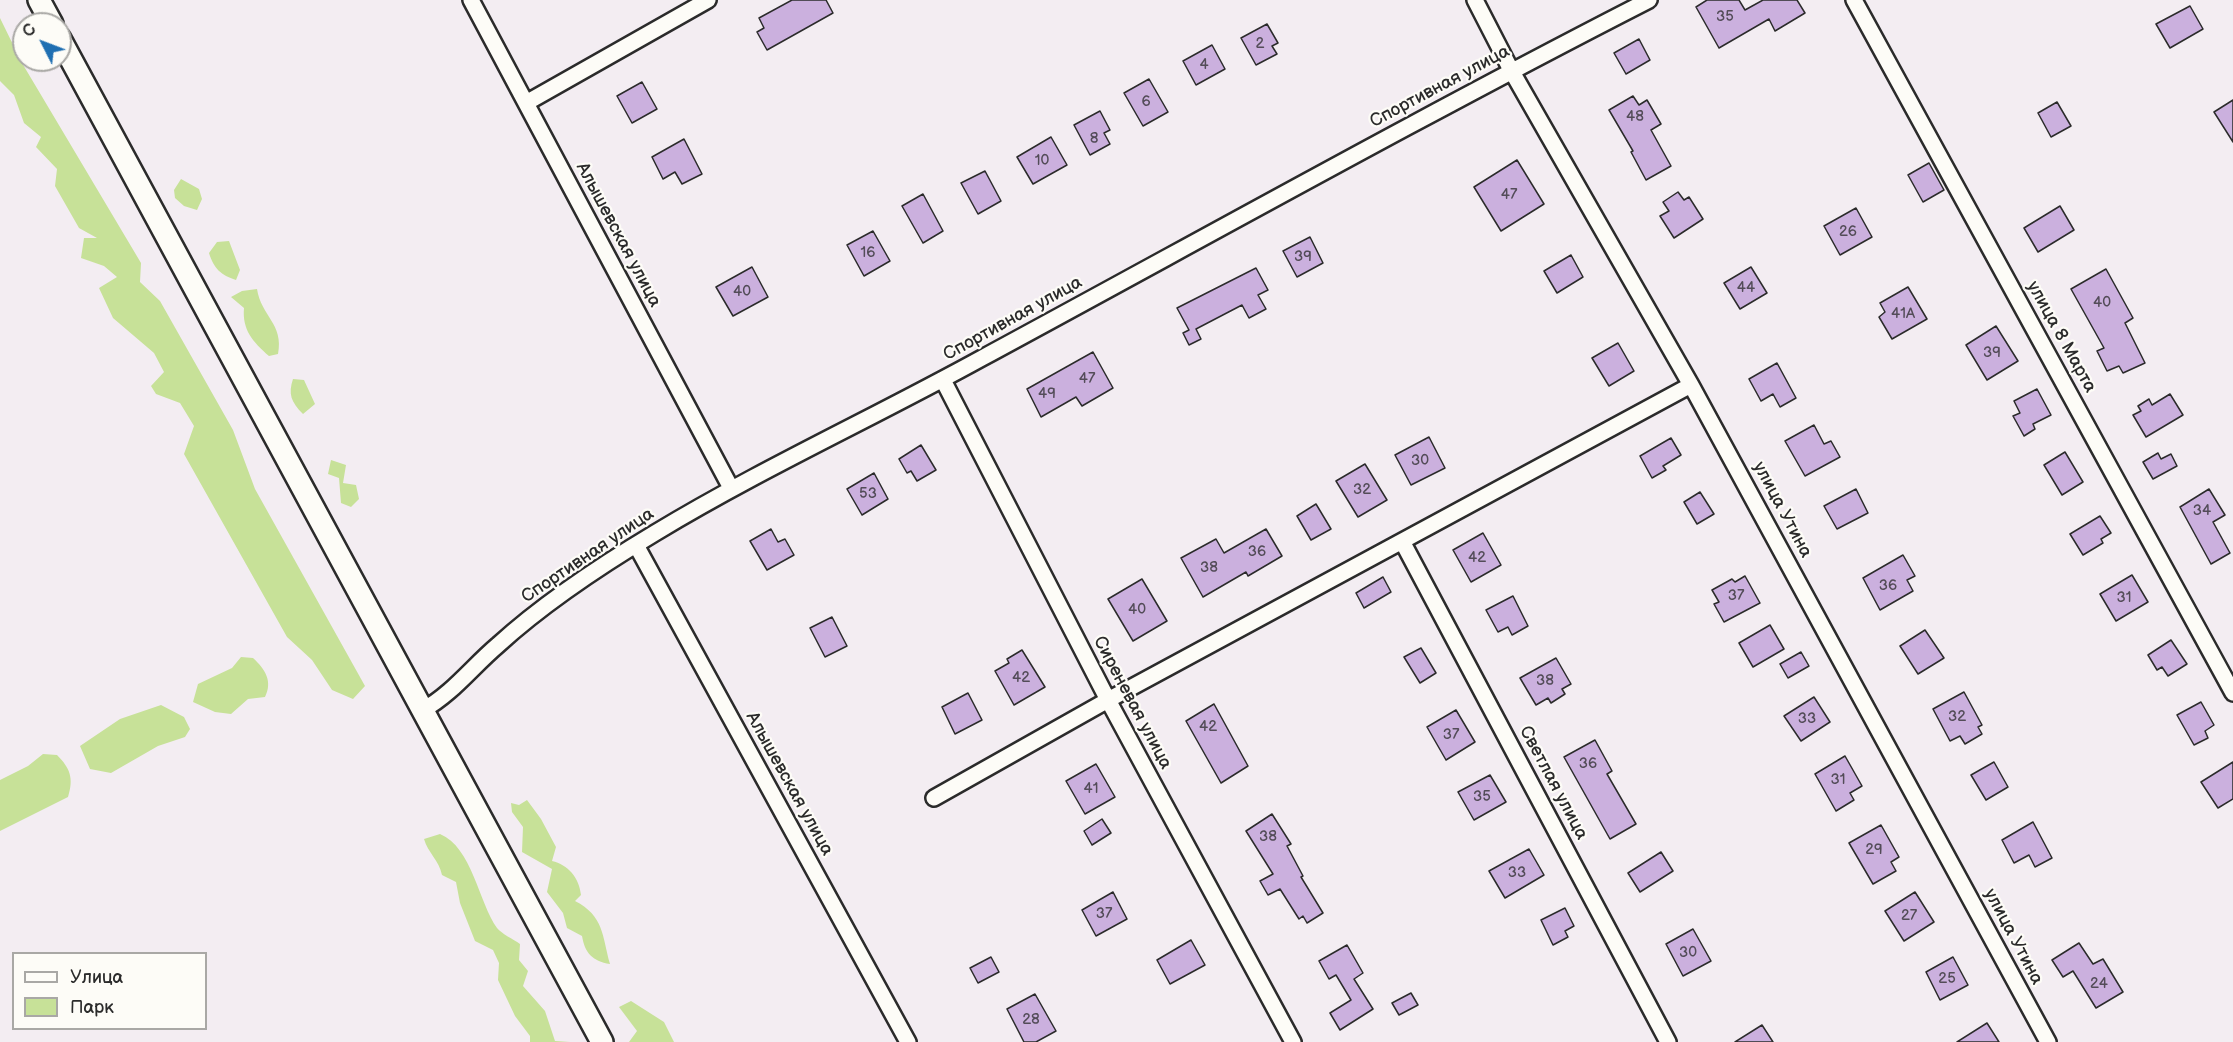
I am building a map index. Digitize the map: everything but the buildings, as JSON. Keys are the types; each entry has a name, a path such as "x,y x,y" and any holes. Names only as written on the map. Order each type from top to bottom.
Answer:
{"main road":[{"path":"72,61 602,1042"}],"street":[{"name":"Алышевская улица","path":"471,0 731,488"},
{"path":"526,103 708,0"},
{"name":"улица Утина","path":"1475,0 1511,70 1691,385 2048,1042"},
{"name":"Спортивная улица","path":"423,710 444,698 498,644 569,588 731,488 943,380 1511,70 1648,0"},
{"name":"улица 8 Марта","path":"1854,0 2233,693"},
{"name":"Сиреневая улица","path":"943,380 1108,700 1293,1042"},
{"path":"934,798 1108,700 1403,543 1691,385"},
{"name":"Светлая улица","path":"1403,543 1668,1042"},
{"name":"Алышевская улица","path":"636,545 908,1042"}],"green space":[{"path":"0,18 12,43 12,72 27,72 141,263 140,282 160,301 233,430 255,489 365,686 353,699 332,690 312,660 287,637 184,454 194,426 180,403 156,394 151,386 164,372 154,353 113,318 99,288 117,277 104,266 81,258 84,238 97,238 79,228 55,186 57,169 36,147 41,137 24,123 14,95 0,81"},
{"path":"181,179 199,189 202,199 197,210 184,206 175,198 174,190"},
{"path":"229,241 240,270 236,280 219,271 209,253 217,242"},
{"path":"257,289 259,298 278,335 278,354 269,356 258,346 247,329 244,308 231,297 242,291"},
{"path":"293,379 304,380 315,404 303,414 292,398"},
{"path":"331,460 346,465 343,483 356,485 359,499 351,507 341,503 339,478 328,474"},
{"path":"241,657 253,658 264,671 268,681 265,697 248,699 231,714 215,712 193,702 198,684 232,668"},
{"path":"161,705 184,717 190,729 185,737 158,746 111,773 90,769 80,746 120,719"},
{"path":"43,754 57,755 68,769 71,784 68,797 0,831 0,780 28,766"},
{"path":"527,800 541,819 556,847 552,861 568,869 578,883 581,895 575,901 592,913 597,920 610,964 598,961 590,955 582,936 567,928 563,913 547,892 552,869 522,852 523,827 512,812 511,803 519,805"},
{"path":"440,834 460,851 497,928 520,944 519,960 528,971 523,986 545,1011 555,1041 570,1042 530,1042 530,1036 515,1016 498,980 499,963 493,950 475,941 460,903 456,882 442,875 426,844 424,839"},
{"path":"631,1001 664,1022 674,1042 629,1042 637,1031 619,1007"}]}
